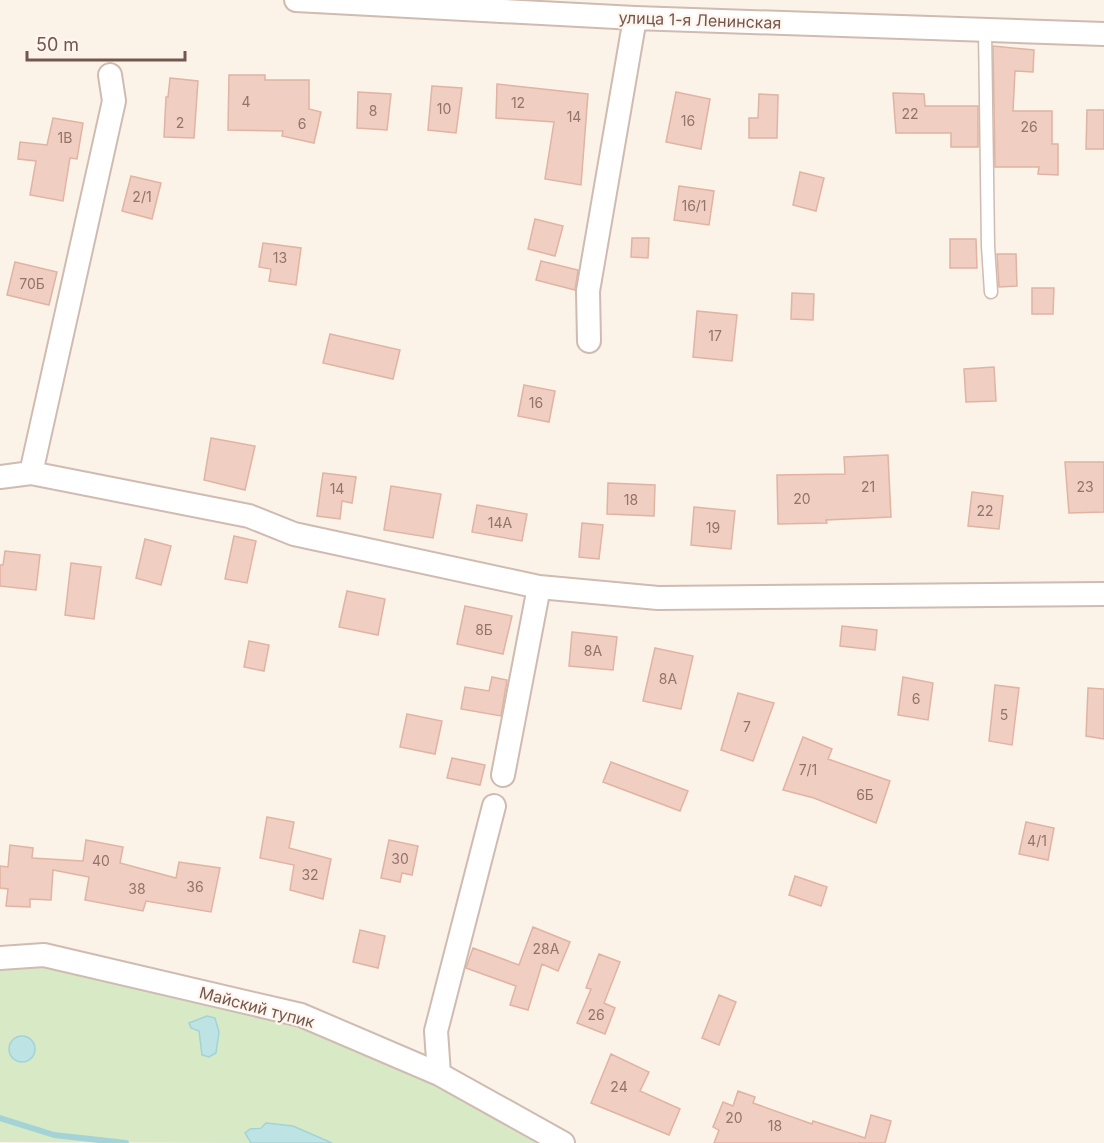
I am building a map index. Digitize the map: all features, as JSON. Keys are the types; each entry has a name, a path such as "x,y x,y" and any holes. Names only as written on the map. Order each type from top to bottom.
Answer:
{"street":[{"name":"улица 1-я Ленинская","path":"296,0 635,18 1104,34"},
{"path":"589,341 588,291 635,18"},
{"path":"31,473 114,101 110,75"},
{"path":"0,477 31,473 249,516 294,534 539,587 658,598 1104,594"},
{"path":"503,775 539,587"},
{"path":"439,1074 436,1031 494,806"},
{"name":"Майский тупик","path":"0,958 44,955 301,1015 439,1074 562,1143"}],"lane":[{"path":"985,30 988,246 991,292"}],"green space":[{"path":"45,961 300,1026 390,1059 547,1143 332,1143 294,1126 275,1124 254,1128 247,1138 251,1143 0,1142 0,966"}],"water":[{"path":"207,1016 215,1018 219,1032 216,1053 209,1057 202,1055 199,1031 191,1028 189,1023"},
{"path":"22,1036 31,1040 35,1049 31,1058 22,1062 13,1058 9,1049 13,1040"},
{"path":"266,1123 293,1126 332,1143 251,1143 245,1133 250,1129 261,1128"}],"building":[{"path":"993,46 1034,50 1033,72 1015,71 1013,111 1052,111 1052,144 1058,144 1058,175 1038,174 1039,167 995,167"},
{"path":"229,75 265,75 265,80 309,80 309,109 321,112 314,143 282,136 283,131 228,130"},
{"path":"170,78 198,81 194,138 164,137 166,97 168,97"},
{"path":"497,84 588,94 581,185 545,179 554,122 496,118"},
{"path":"432,86 462,88 456,133 428,130"},
{"path":"358,92 391,94 387,130 357,128"},
{"path":"676,92 710,99 701,149 666,142"},
{"path":"893,93 924,94 925,106 978,106 978,147 951,147 951,133 896,133"},
{"path":"759,94 778,95 777,138 749,138 749,118 758,118"},
{"path":"1087,110 1104,110 1104,149 1086,149"},
{"path":"53,118 83,123 77,159 70,158 63,201 30,195 36,161 18,159 20,142 47,145"},
{"path":"800,172 824,178 816,211 793,205"},
{"path":"131,176 161,183 152,219 122,211"},
{"path":"679,186 714,191 709,225 674,220"},
{"path":"535,219 563,226 555,256 528,249"},
{"path":"632,238 649,238 648,258 631,257"},
{"path":"950,239 976,239 977,268 950,268"},
{"path":"263,243 301,248 296,285 269,281 271,269 259,267"},
{"path":"997,254 1016,254 1017,286 999,287"},
{"path":"541,261 578,270 575,290 536,280"},
{"path":"15,262 57,272 49,305 7,295"},
{"path":"1032,288 1054,288 1053,314 1032,314"},
{"path":"792,293 814,294 813,320 791,319"},
{"path":"697,311 737,315 732,361 693,357"},
{"path":"330,334 400,350 393,379 323,363"},
{"path":"994,367 996,401 966,402 964,369"},
{"path":"524,385 555,391 549,422 518,416"},
{"path":"211,438 255,446 245,490 204,480"},
{"path":"888,455 891,517 826,520 827,523 778,524 777,475 845,474 844,457"},
{"path":"1065,462 1104,462 1104,512 1069,513"},
{"path":"323,473 356,477 352,503 342,501 340,519 317,516"},
{"path":"608,483 655,485 654,516 607,514"},
{"path":"391,486 441,494 433,538 384,530"},
{"path":"972,492 1003,496 999,529 968,526"},
{"path":"477,505 527,514 522,541 472,532"},
{"path":"694,507 735,511 731,549 691,545"},
{"path":"582,523 603,525 599,559 579,557"},
{"path":"234,536 256,541 247,583 225,579"},
{"path":"145,539 171,546 161,585 136,578"},
{"path":"5,551 40,555 36,590 0,586 0,565 3,565"},
{"path":"71,563 101,567 94,619 65,615"},
{"path":"347,591 385,599 378,635 339,627"},
{"path":"465,606 512,616 503,654 457,644"},
{"path":"842,626 877,630 875,650 840,646"},
{"path":"572,632 617,637 613,670 569,666"},
{"path":"249,641 269,645 264,671 244,667"},
{"path":"655,648 693,656 681,709 643,701"},
{"path":"492,677 507,680 501,716 461,709 465,687 489,691"},
{"path":"903,677 933,683 928,720 898,715"},
{"path":"995,685 1019,688 1012,745 989,741"},
{"path":"1088,688 1104,689 1104,739 1086,736"},
{"path":"738,693 774,703 753,761 721,750"},
{"path":"407,714 442,721 435,754 400,747"},
{"path":"803,737 832,749 828,759 890,781 876,823 814,798 783,790"},
{"path":"452,758 485,765 480,785 447,778"},
{"path":"611,762 688,791 680,811 603,782"},
{"path":"267,817 294,822 289,848 331,859 323,899 290,890 294,865 260,858"},
{"path":"1026,822 1054,828 1048,860 1019,854"},
{"path":"86,840 123,847 120,863 176,878 179,862 220,868 211,912 146,901 143,911 85,900 89,877 53,870 51,900 30,899 30,907 6,906 8,889 0,888 0,866 8,867 10,845 33,848 32,858 83,861"},
{"path":"389,840 418,846 412,875 402,873 400,882 381,878"},
{"path":"795,876 827,887 821,906 789,895"},
{"path":"533,927 570,942 558,971 542,964 528,1010 510,1005 516,986 466,968 473,948 519,965"},
{"path":"360,930 385,936 378,968 353,962"},
{"path":"599,954 620,962 604,1003 615,1008 605,1034 577,1023 591,989 586,988"},
{"path":"719,995 736,1002 719,1045 702,1038"},
{"path":"611,1054 649,1072 640,1091 680,1109 669,1135 591,1103"},
{"path":"738,1091 755,1097 753,1103 812,1124 813,1121 865,1138 871,1115 891,1121 885,1143 714,1143 719,1130 713,1127 723,1102 733,1106"}],"waterway":[{"path":"0,1118 54,1135 126,1143"}]}
